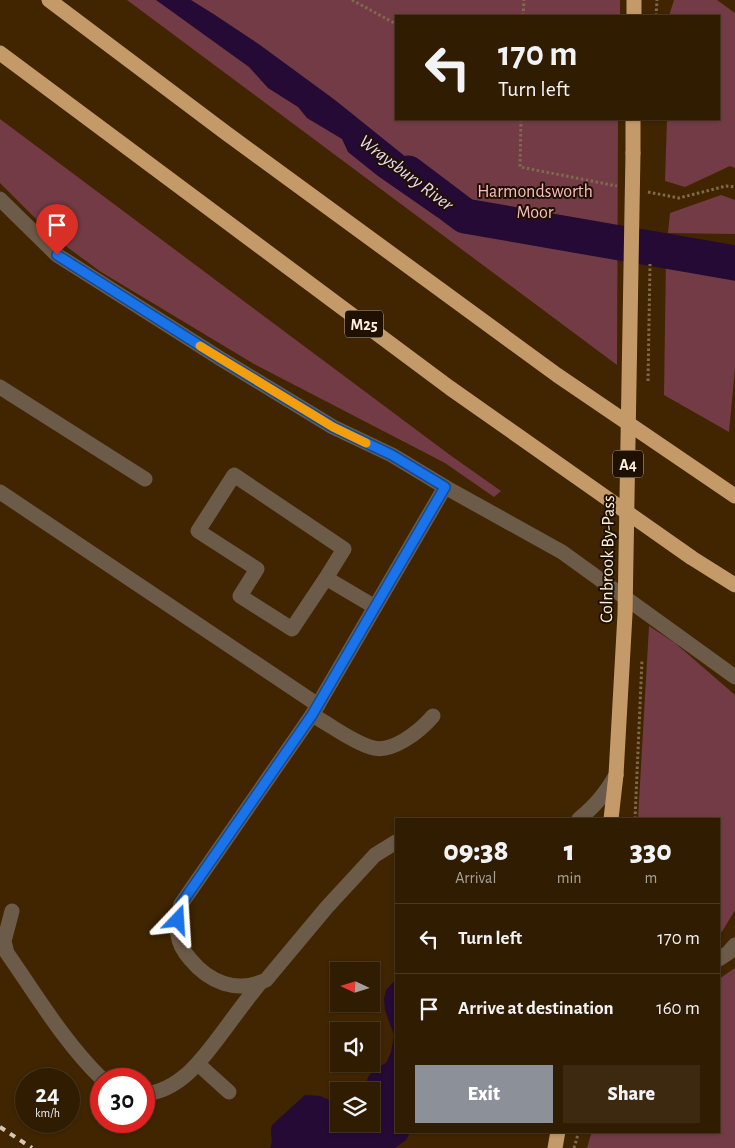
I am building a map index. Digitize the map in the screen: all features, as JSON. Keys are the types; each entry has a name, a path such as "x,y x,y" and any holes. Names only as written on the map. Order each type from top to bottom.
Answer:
{"highway":[{"path":"50,0 226,133 518,347 684,463 735,496"},
{"path":"634,0 634,15"},
{"name":"M25","path":"0,53 450,388 692,558 735,585"},
{"name":"Colnbrook By-Pass","path":"611,818 616,775 625,614 633,120"},
{"path":"555,1148 558,1133"}],"street":[{"path":"0,199 57,255 221,359 333,427 392,455 445,487 562,552 735,677"},
{"path":"0,388 145,479"},
{"path":"234,475 344,549 326,578 292,629 240,596 258,569 198,531 234,475"},
{"path":"395,843 375,855 266,980 260,983 233,986 210,978 196,966 181,946 178,935 178,920 181,904 315,710 445,487"},
{"path":"0,492 371,748 382,749 406,740 433,716"},
{"path":"326,578 375,607"},
{"path":"580,818 594,807 605,794 616,775"},
{"path":"12,911 4,941 7,953 66,1038 92,1068"},
{"path":"720,957 728,953 735,945"},
{"path":"155,1093 172,1086 198,1064 260,983"},
{"path":"198,1064 229,1092"}],"path":[{"path":"352,0 395,23"},
{"path":"523,15 524,0"},
{"path":"656,15 657,0"},
{"path":"521,120 520,167 623,187"},
{"path":"642,191 679,198 726,186 735,187"},
{"path":"635,818 642,655"},
{"path":"574,1148 578,1133"}],"green space":[{"name":"Harmondsworth Moor","path":"127,0 620,0 620,15 395,15 395,120 618,120 617,365"},
{"path":"674,0 717,0 735,13 735,168 730,166 685,187 665,181 667,120 720,120 720,15 669,15"},
{"path":"0,119 501,491 494,497 445,463 254,364 101,272 56,239 0,183"},
{"path":"721,195 735,200 735,234 668,233 670,213"},
{"path":"666,257 692,258 735,281 735,368 729,432 664,395"},
{"path":"649,626 675,643 735,695 735,910 720,934 720,818 638,818"},
{"path":"735,968 735,1148 587,1148 591,1133 720,1133 720,978"}],"water":[{"path":"156,0 191,0 260,45 335,100 453,193 437,217 378,176 348,152 342,139 307,118 298,107 268,88 249,67"},
{"path":"395,980 395,1133 410,1133 406,1140 395,1148 270,1148 272,1125 305,1095 320,1096 330,1100 330,1132 380,1132 380,1082 367,1082 372,1072 380,1072 380,1066 386,1063 391,1052 394,1035 385,1010 384,999 386,990"}],"waterway":[{"name":"Wraysbury River","path":"408,173 465,216 735,263"}],"railway":[{"path":"0,1127 32,1148"}],"slow traffic":[{"path":"200,346 333,427 366,443"}],"route":[{"path":"57,255 221,359 333,427 392,455 445,487 312,715 181,904 178,920"}]}
